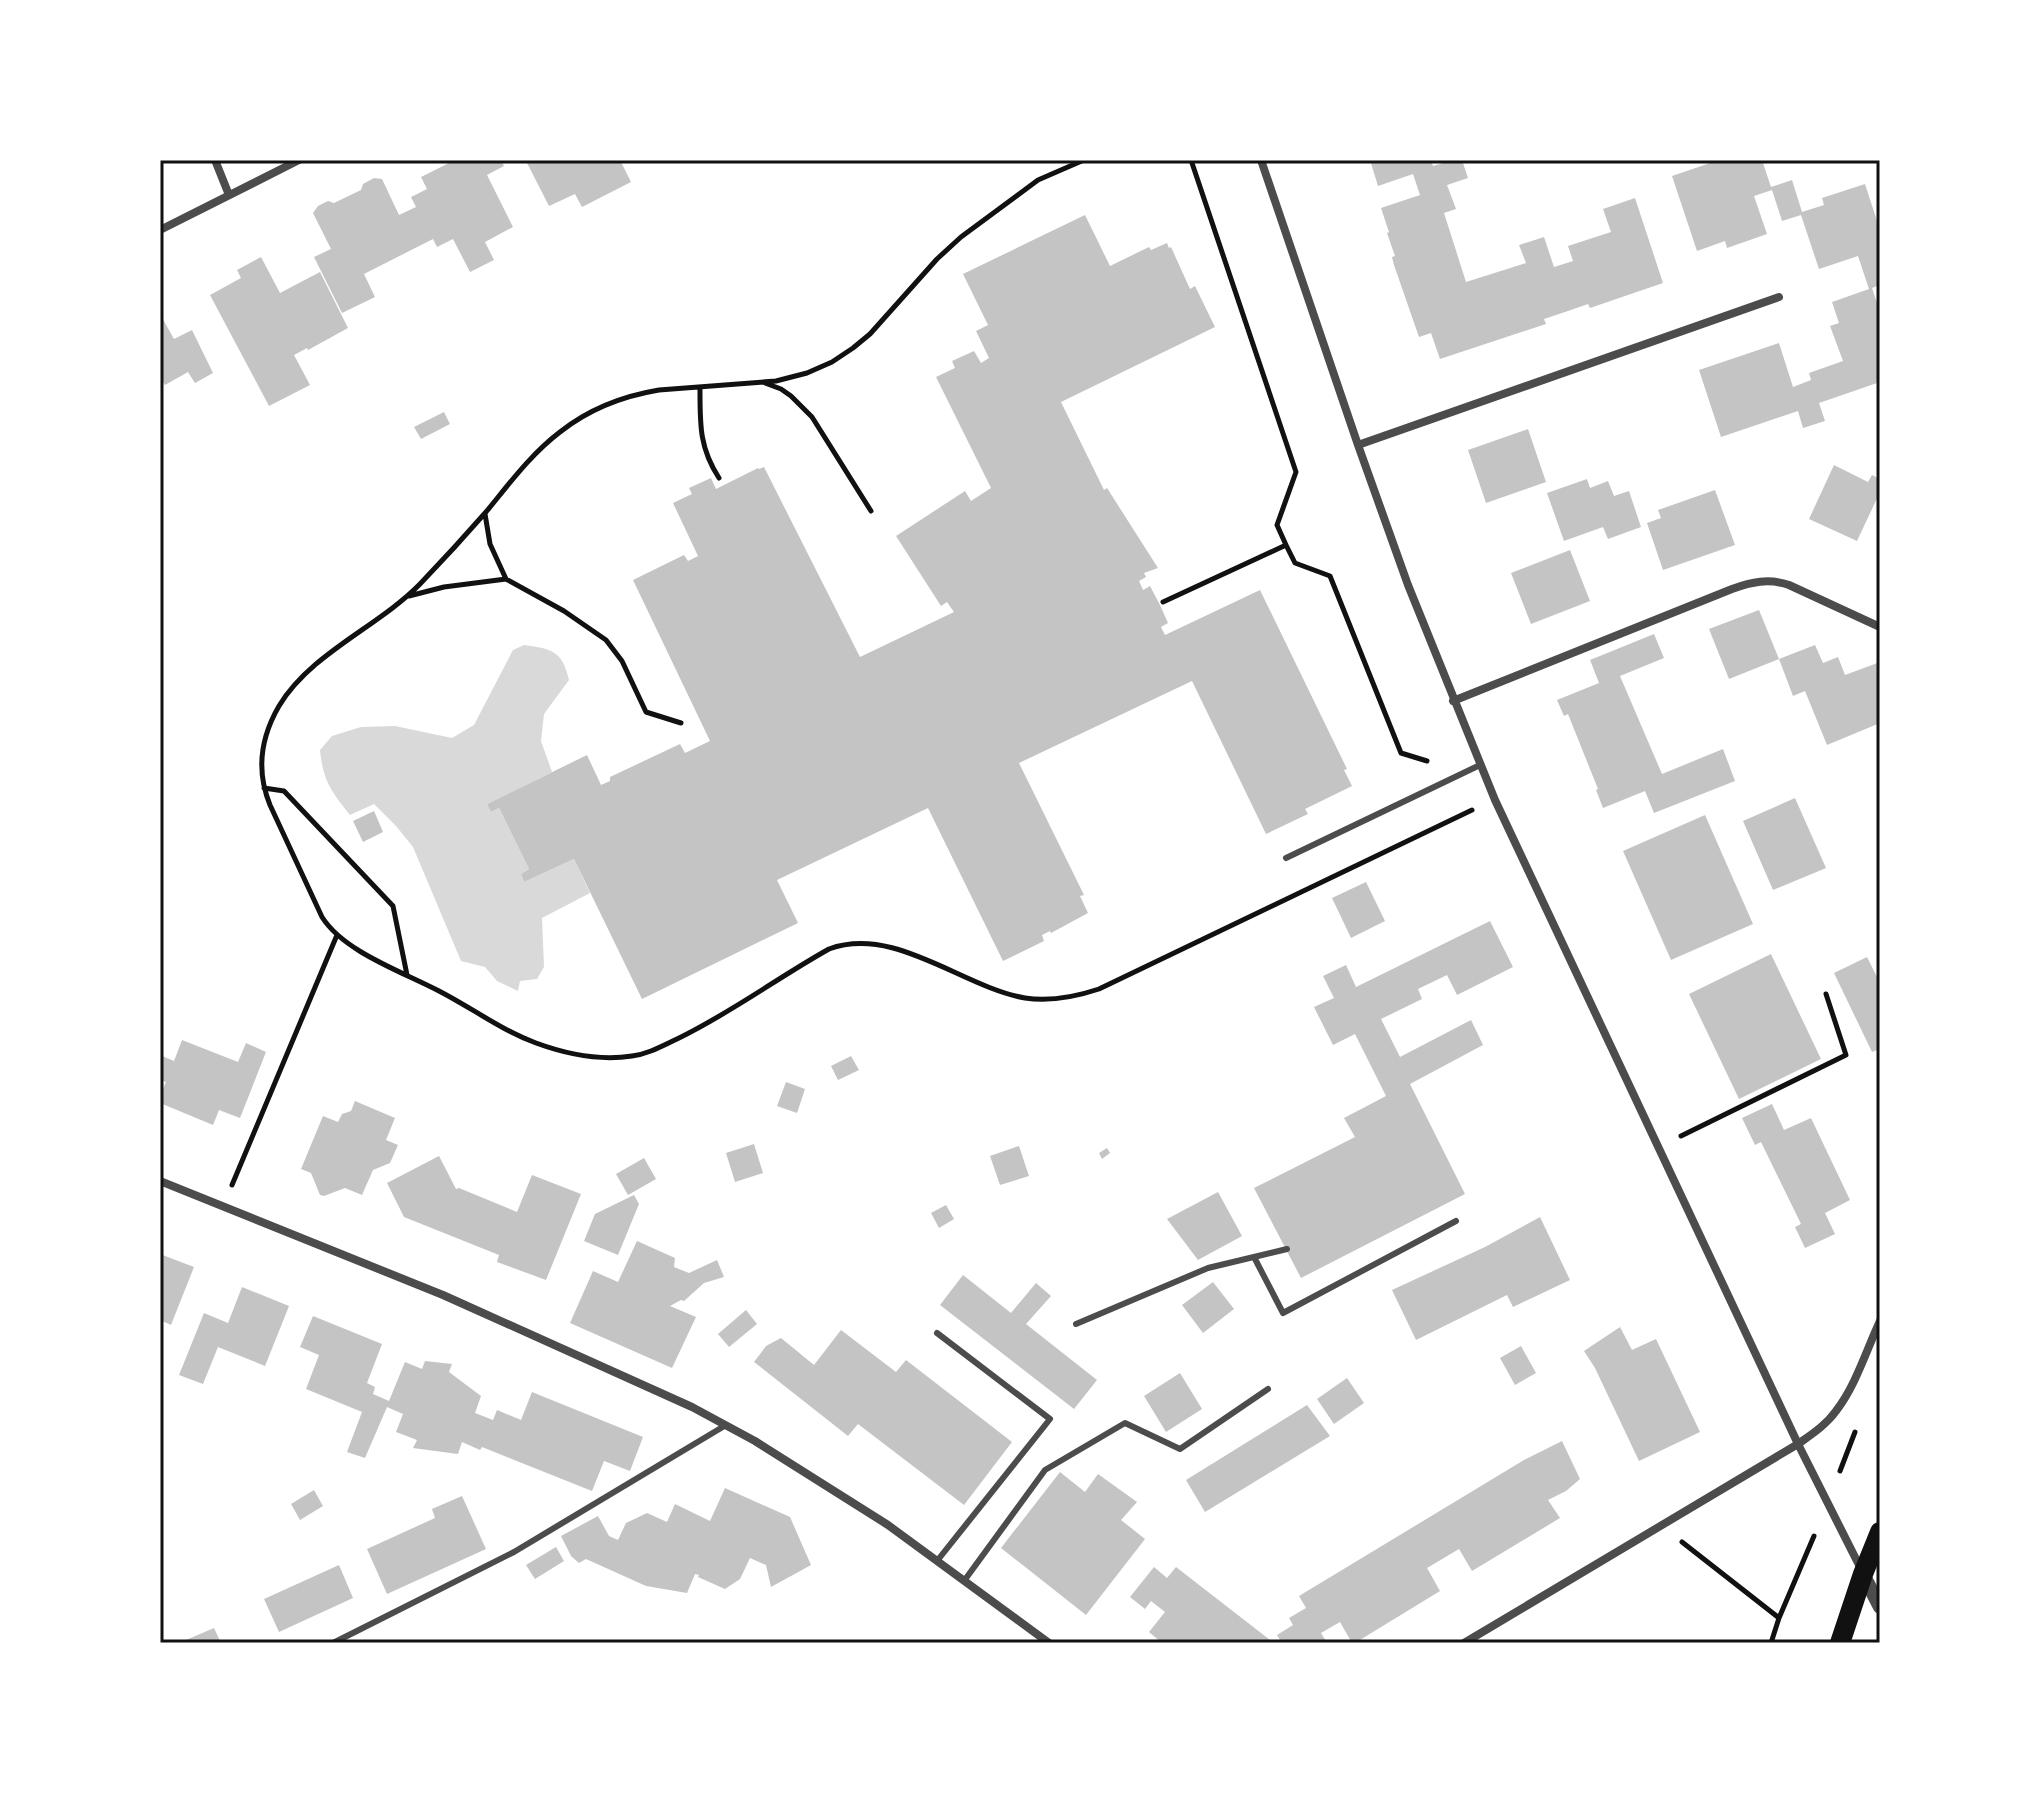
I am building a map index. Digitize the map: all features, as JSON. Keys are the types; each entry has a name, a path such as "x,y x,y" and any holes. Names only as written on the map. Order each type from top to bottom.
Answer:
{"main road":[{"path":"1840,1643 1880,1532"}],"street":[{"path":"215,160 229,195"},
{"path":"160,230 299,160"},
{"path":"1261,160 1408,585 1480,765 1798,1444 1880,1607"},
{"path":"1358,445 1779,297"},
{"path":"1453,701 1732,589 1758,582 1789,585 1880,627"},
{"path":"160,1181 481,1311 726,1425 876,1517 1049,1643"},
{"path":"1464,1643 1798,1444 1828,1421 1842,1403 1880,1321"}],"lane":[{"path":"1286,858 1480,765"},
{"path":"1254,1257 1283,1313 1456,1221"},
{"path":"1076,1324 1208,1268 1287,1249"},
{"path":"937,1333 1050,1419 937,1561"},
{"path":"964,1581 1045,1470 1125,1423 1180,1449 1268,1389"},
{"path":"333,1643 514,1552 726,1425"}],"path":[{"path":"1084,160 1038,180 961,237 937,259 870,334 843,355 807,373 764,383 641,393 597,408 562,430 535,453 418,586 301,678 282,702 268,728 262,751 262,773 270,805 322,917 349,946 451,997 508,1031 560,1051 600,1057 631,1056 656,1049 744,1002 829,949 842,945 868,943 904,952 1010,994 1043,1000 1062,999 1099,989 1495,800"},
{"path":"1191,160 1296,472 1277,525 1295,563 1330,576 1401,753 1429,762 1453,819"},
{"path":"764,383 791,396 812,417 871,511"},
{"path":"700,387 703,443 707,459 719,478"},
{"path":"484,513 490,544 506,579"},
{"path":"1163,602 1286,545"},
{"path":"404,598 444,587 506,579 564,611 606,640 622,661 646,712 681,723"},
{"path":"264,788 284,791 393,906 407,975"},
{"path":"223,1206 337,935"},
{"path":"1658,1147 1846,1055 1826,994"},
{"path":"1771,1643 1860,1419"},
{"path":"1660,1525 1779,1618"}],"shaded area":[{"path":"524,645 555,653 563,663 569,680 544,714 541,741 552,772 487,804 491,812 499,808 529,869 521,874 524,882 574,859 590,893 542,918 544,967 537,979 520,981 518,991 497,981 485,967 461,961 413,847 374,804 350,815 329,785 320,750 332,736 361,727 395,726 452,738 474,725 513,650"}],"building":[{"path":"455,160 501,160 504,166 487,175 513,227 485,242 494,260 470,272 453,239 437,247 433,239 364,274 375,297 342,313 314,257 331,249 313,213 318,206 328,201 334,203 361,190 363,184 374,178 382,179 399,215 416,207 411,197 427,189 421,177"},
{"path":"620,160 631,182 582,207 575,194 549,206 526,161"},
{"path":"1370,160 1431,160 1433,166 1462,160 1468,178 1447,185 1456,209 1444,213 1466,282 1526,263 1519,245 1544,237 1554,267 1573,261 1568,246 1611,232 1603,209 1635,198 1663,283 1590,308 1588,304 1544,319 1546,324 1440,359 1431,333 1419,337 1394,265 1392,257 1395,256 1381,208 1420,195 1413,174 1378,186"},
{"path":"1719,160 1762,160 1771,187 1792,180 1802,212 1824,205 1822,198 1865,184 1877,221 1880,220 1880,285 1872,288 1880,312 1880,382 1819,403 1825,421 1803,428 1798,411 1721,437 1699,370 1779,343 1793,387 1811,380 1809,373 1843,361 1830,326 1839,323 1832,302 1869,289 1858,256 1819,269 1801,215 1782,221 1772,190 1754,196 1767,234 1727,248 1725,241 1697,251 1672,176"},
{"path":"1085,215 1110,266 1149,247 1151,250 1167,243 1190,289 1195,286 1215,327 1061,402 1104,490 1107,488 1158,568 1144,573 1146,577 1139,581 1143,590 1150,586 1160,605 1168,623 1161,627 1165,635 1260,590 1347,769 1344,770 1352,786 1305,809 1308,814 1266,834 1192,681 1019,763 1084,895 1080,896 1088,913 1042,935 1044,941 1003,961 928,808 777,880 798,923 642,999 574,859 524,882 521,874 529,869 499,808 491,812 487,804 587,755 601,785 610,781 610,777 680,744 685,753 710,741 633,580 684,555 688,561 698,556 673,503 692,494 689,488 711,478 716,489 764,467 860,657 954,612 947,602 941,606 896,536 965,491 971,501 991,488 936,377 955,368 952,361 974,351 981,363 989,358 976,331 988,325 963,274"},
{"path":"261,257 280,293 320,272 348,328 294,355 310,385 269,406 210,295 241,278 237,270"},
{"path":"160,314 174,339 192,330 213,373 195,383 188,372 165,385 160,377"},
{"path":"444,412 450,424 421,439 414,427"},
{"path":"1528,429 1546,482 1486,503 1468,450"},
{"path":"1834,465 1868,482 1872,475 1880,479 1880,492 1857,541 1809,519"},
{"path":"1587,479 1590,488 1608,481 1614,496 1629,491 1641,527 1608,539 1603,527 1564,541 1547,493"},
{"path":"1715,490 1735,545 1663,570 1647,523 1661,518 1658,510"},
{"path":"1570,550 1590,601 1531,624 1511,573"},
{"path":"1759,610 1779,659 1729,679 1709,629"},
{"path":"1654,634 1664,658 1620,676 1662,774 1723,749 1735,781 1654,813 1645,791 1603,808 1568,714 1564,716 1557,700 1599,683 1590,660"},
{"path":"1815,645 1823,663 1838,657 1845,675 1880,662 1880,723 1827,745 1805,691 1793,696 1779,659"},
{"path":"1795,798 1826,868 1773,890 1743,821"},
{"path":"374,811 383,832 363,842 353,821"},
{"path":"1705,815 1753,924 1671,960 1623,851"},
{"path":"1366,882 1385,921 1351,938 1332,898"},
{"path":"1490,921 1513,967 1457,995 1447,975 1418,989 1422,999 1381,1019 1400,1057 1471,1020 1483,1045 1410,1084 1465,1194 1301,1278 1254,1188 1355,1137 1344,1118 1386,1096 1355,1034 1333,1045 1314,1007 1334,998 1323,976 1346,965 1356,987"},
{"path":"1771,954 1821,1059 1739,1099 1689,994"},
{"path":"1867,957 1880,983 1880,1049 1872,1052 1834,973"},
{"path":"182,1040 238,1062 246,1043 266,1052 240,1118 219,1110 213,1125 160,1103 166,1082 160,1080 160,1055 174,1061"},
{"path":"851,1056 859,1070 838,1080 831,1066"},
{"path":"786,1082 805,1089 797,1113 777,1106"},
{"path":"355,1101 395,1118 386,1140 398,1145 390,1163 373,1170 362,1195 345,1188 320,1195 311,1173 301,1169 323,1116 338,1122 342,1114 351,1111"},
{"path":"1772,1104 1784,1130 1811,1118 1850,1200 1825,1213 1835,1234 1805,1248 1795,1227 1801,1224 1761,1142 1755,1145 1742,1118"},
{"path":"754,1144 763,1173 735,1182 726,1153"},
{"path":"1019,1146 1029,1176 1000,1185 990,1156"},
{"path":"1107,1148 1110,1153 1102,1159 1099,1153"},
{"path":"439,1156 456,1189 517,1212 532,1175 581,1194 546,1280 497,1262 499,1255 404,1217 387,1183"},
{"path":"644,1158 656,1179 628,1195 616,1174"},
{"path":"1218,1192 1242,1236 1198,1260 1167,1219"},
{"path":"634,1195 639,1204 618,1255 584,1241 595,1214"},
{"path":"946,1205 954,1219 939,1228 931,1213"},
{"path":"1540,1217 1570,1280 1513,1307 1507,1295 1416,1340 1392,1290 1485,1247"},
{"path":"637,1241 675,1258 674,1267 689,1273 717,1260 724,1277 704,1283 684,1301 670,1306 696,1317 672,1368 570,1323 593,1271 618,1282"},
{"path":"160,1254 194,1267 171,1325 160,1320"},
{"path":"963,1275 1011,1313 1036,1283 1051,1296 1026,1324 1097,1380 1074,1409 940,1305"},
{"path":"1213,1282 1234,1309 1203,1333 1182,1305"},
{"path":"242,1287 289,1306 265,1366 218,1347 203,1384 179,1375 204,1313 228,1323"},
{"path":"746,1310 757,1324 729,1347 718,1334"},
{"path":"313,1316 382,1344 367,1383 375,1387 373,1394 389,1401 405,1362 422,1369 425,1361 452,1364 449,1372 481,1396 475,1413 493,1420 497,1410 521,1420 532,1392 643,1437 630,1471 604,1461 592,1491 462,1442 458,1454 413,1448 417,1440 396,1432 403,1414 387,1407 365,1458 347,1452 362,1412 306,1389 319,1355 300,1347"},
{"path":"1620,1327 1632,1350 1656,1339 1700,1432 1639,1461 1584,1351"},
{"path":"841,1330 896,1372 906,1360 1012,1442 964,1505 858,1424 848,1436 754,1362 766,1346 781,1338 814,1365"},
{"path":"1521,1346 1536,1373 1515,1385 1500,1358"},
{"path":"1180,1373 1202,1409 1166,1432 1144,1396"},
{"path":"1347,1378 1364,1403 1334,1424 1317,1399"},
{"path":"1307,1405 1330,1436 1205,1512 1186,1480"},
{"path":"1562,1441 1580,1479 1548,1500 1560,1518 1472,1571 1459,1549 1427,1568 1440,1591 1355,1643 1352,1643 1340,1622 1321,1633 1327,1643 1282,1643 1277,1635 1293,1625 1289,1618 1306,1608 1299,1596 1524,1460"},
{"path":"1060,1472 1085,1492 1098,1474 1137,1502 1121,1520 1145,1539 1086,1615 1001,1548"},
{"path":"725,1488 790,1517 811,1565 771,1587 766,1565 750,1558 740,1579 725,1589 695,1574 687,1593 646,1586 586,1559 579,1563 571,1556 561,1536 598,1516 609,1536 618,1540 626,1523 647,1513 667,1522 675,1504 710,1521"},
{"path":"314,1490 323,1506 300,1520 291,1504"},
{"path":"462,1496 486,1549 387,1594 367,1549 435,1518 432,1509"},
{"path":"556,1547 564,1561 535,1579 526,1565"},
{"path":"339,1565 353,1598 279,1632 264,1599"},
{"path":"1154,1567 1167,1578 1176,1567 1274,1643 1162,1643 1149,1632 1165,1612 1151,1601 1145,1609 1130,1597"},
{"path":"214,1628 221,1643 179,1643"}]}
